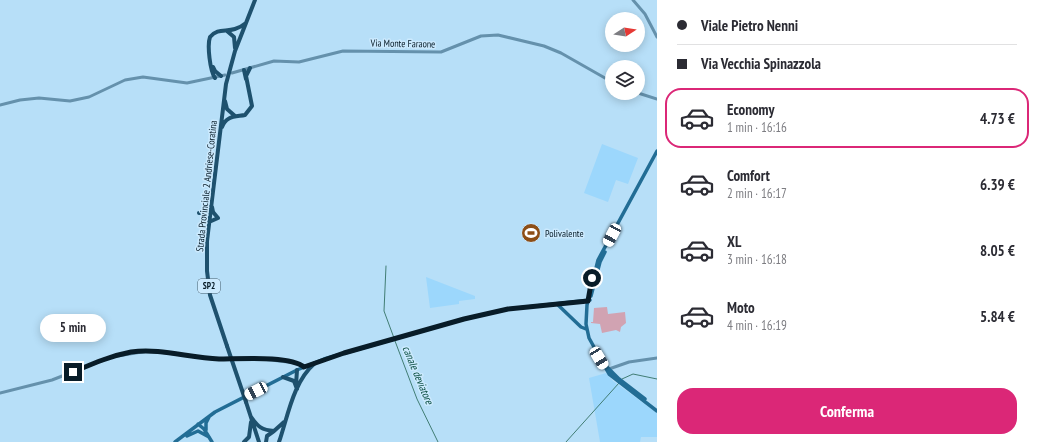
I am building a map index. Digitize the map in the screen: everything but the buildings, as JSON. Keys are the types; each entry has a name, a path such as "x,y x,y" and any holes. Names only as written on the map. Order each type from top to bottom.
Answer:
{"main road":[{"name":"Strada Provinciale 2 Andriese-Coratina","path":"255,0 235,51 228,75 211,205 207,256 208,283 215,315 259,442"},
{"path":"214,78 208,47 210,37 217,31 227,31 239,28 246,23"},
{"path":"227,31 234,37 235,51"},
{"path":"220,131 226,120 235,116 244,115 252,106 245,75 250,68"},
{"path":"213,72 223,75"},
{"path":"209,79 213,72"},
{"path":"237,72 245,75"},
{"path":"224,97 227,109 235,116"},
{"path":"657,151 598,260 585,320 586,329 592,345 604,368 657,408"},
{"path":"618,380 609,369 589,333 589,300 600,262 657,156"},
{"path":"211,205 213,212 218,218 209,223 199,213 206,212 211,205"},
{"path":"176,442 212,414 296,370 315,362 464,319 508,309 589,300"},
{"path":"557,304 581,327 586,329"},
{"path":"279,442 296,387 315,362"},
{"path":"296,370 302,378"},
{"path":"296,370 296,387"},
{"path":"283,377 292,379 296,387"},
{"path":"622,383 657,411"},
{"path":"205,433 206,423 212,414"},
{"path":"251,417 259,428 264,430 274,430"},
{"path":"244,442 249,437 251,430 251,417"},
{"path":"266,442 267,436 285,421"},
{"path":"198,424 212,442"},
{"path":"176,442 193,432 205,433"}],"street":[{"path":"632,0 645,14 657,37"},
{"name":"Via Monte Faraone","path":"250,68 278,61 299,62 343,51 441,52 481,36 498,34 537,44 561,53 605,78"},
{"path":"232,73 237,72"},
{"path":"0,105 20,100 39,98 63,101 89,96 125,80 143,77 180,83 209,79 223,75"},
{"path":"645,95 657,99"},
{"path":"0,394 52,380 111,357 131,352 164,352 219,359 254,358 296,363 304,367"},
{"path":"609,369 629,362 657,358"}],"shaded area":[{"path":"602,144 638,158 628,184 616,180 608,202 584,193"},
{"path":"426,277 475,296 475,299 459,301 459,304 430,308"},
{"path":"607,307 608,314 625,312 626,323 621,327 620,332 616,330 602,333 600,324 591,323 593,322 594,308"},
{"path":"606,373 613,381 657,413 657,437 641,437 640,442 600,442 589,378"}],"waterway":[{"name":"canale deviatore","path":"386,266 384,311 394,338"},
{"name":"canale deviatore","path":"395,341 417,399 438,442"},
{"path":"622,379 633,374 657,379"},
{"path":"566,442 619,383"}],"place":[{"name":"Polivalente","path":"531,233"}],"route":[{"path":"73,372 111,357 131,352 148,351 219,359 254,358 296,363 304,367 344,353 464,319 508,309 588,301 592,278"}]}
